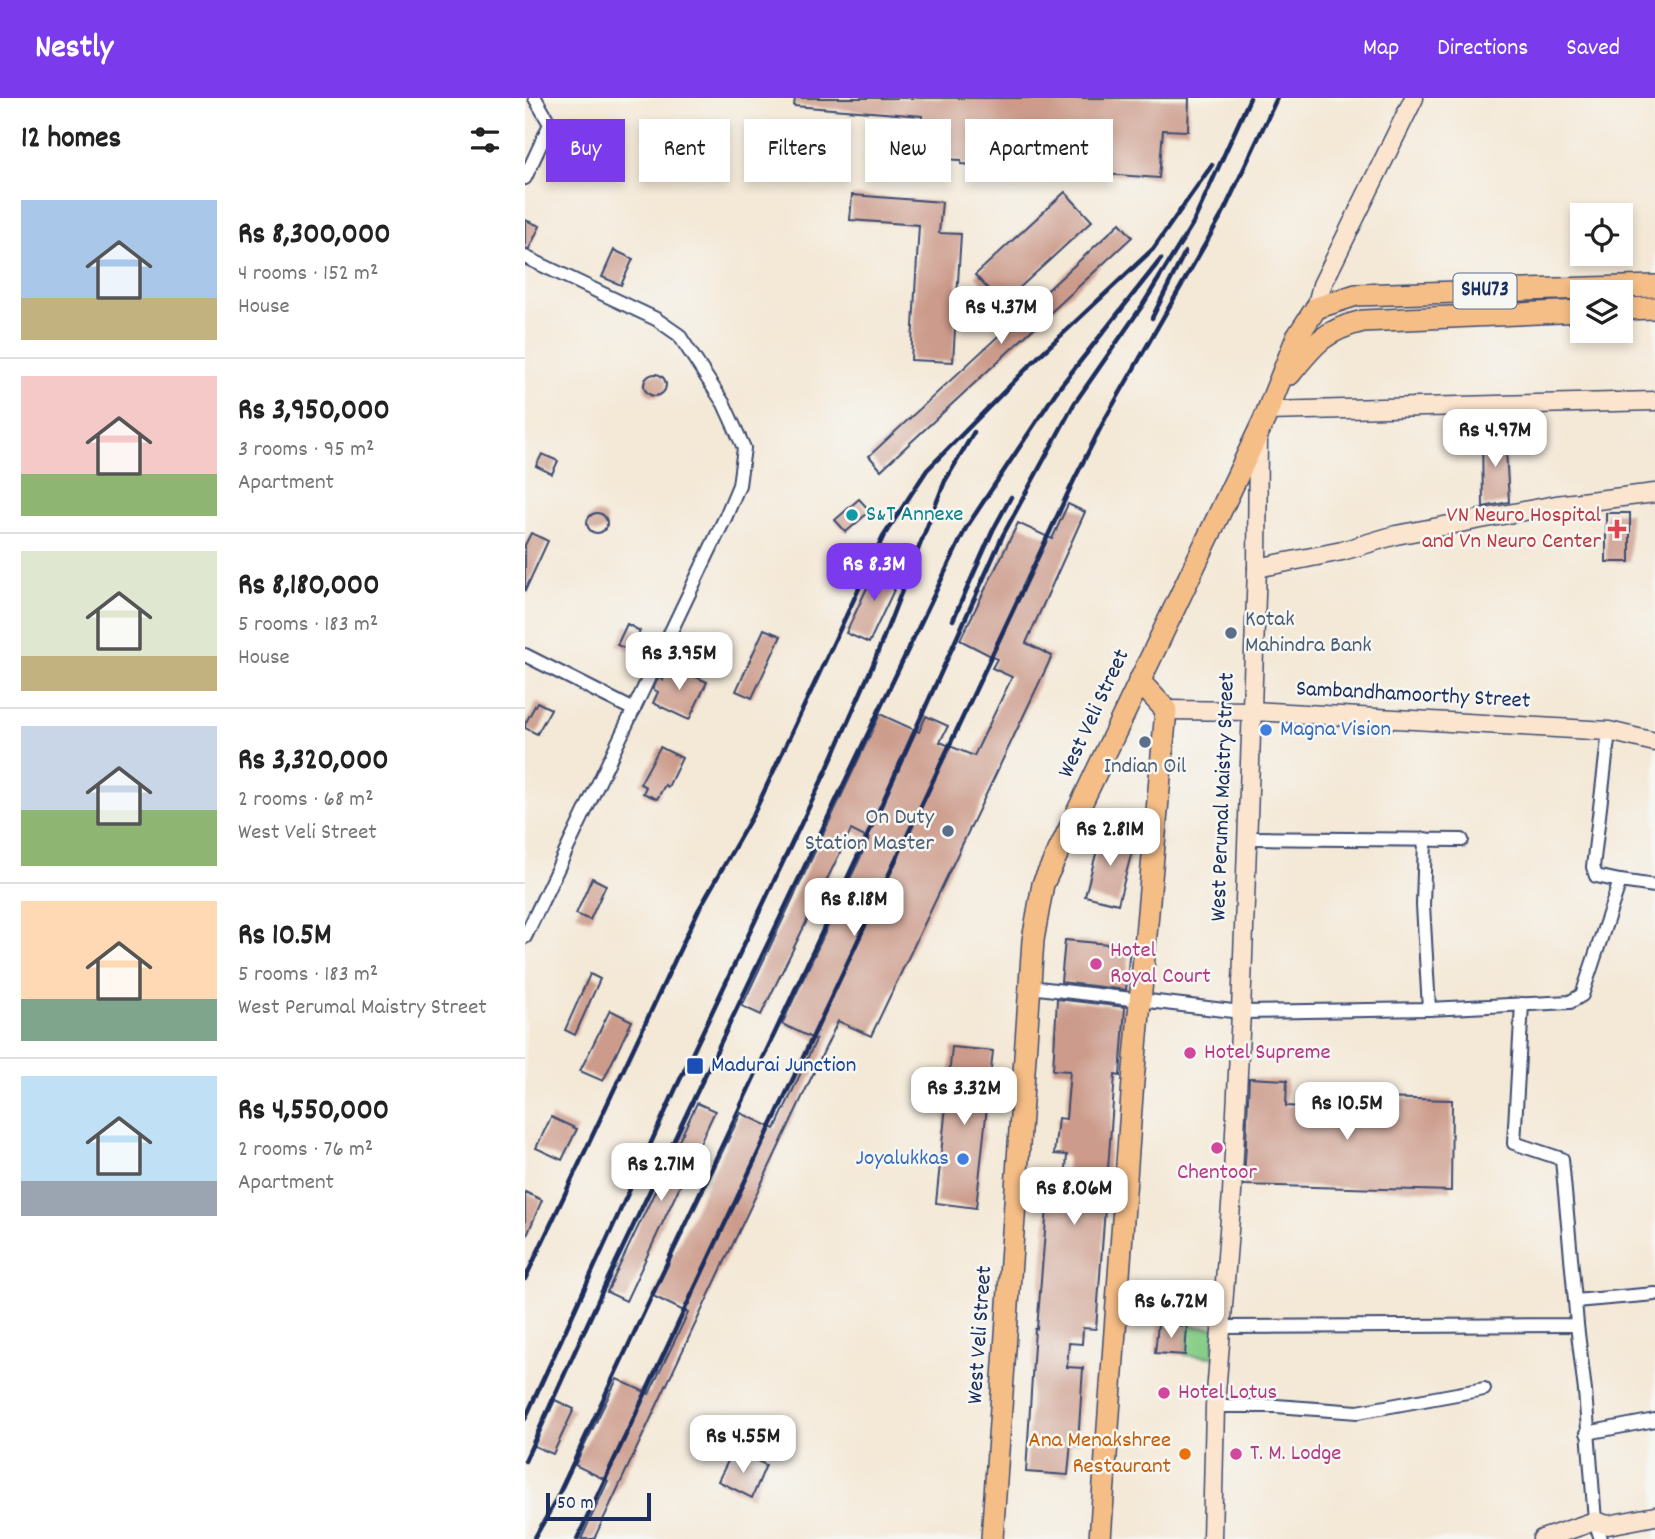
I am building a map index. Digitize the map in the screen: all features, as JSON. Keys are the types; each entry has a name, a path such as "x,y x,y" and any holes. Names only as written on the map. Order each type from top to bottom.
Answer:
{"main road":[{"name":"SHU73","path":"1316,308 1356,295 1655,286"},
{"path":"1316,308 1337,316 1363,321"},
{"name":"West Veli Street","path":"992,1539 1033,940 1043,884 1258,433 1297,337 1316,308"},
{"path":"1633,309 1655,308"},
{"name":"SHU73","path":"1363,321 1570,312"},
{"name":"West Veli Street","path":"1277,390 1314,344 1328,333 1363,321"},
{"path":"1100,1539 1140,999 1166,710 1139,681"}],"street":[{"path":"525,178 550,124 535,98"},
{"path":"1316,308 1322,285 1414,98"},
{"path":"525,257 656,319 679,335 724,404 744,448 739,485 726,516 525,937"},
{"path":"1268,411 1655,401"},
{"name":"West Perumal Maistry Street","path":"1212,1539 1215,1406 1241,1012 1257,568 1258,433"},
{"path":"1257,568 1342,551 1396,535 1556,505 1655,493"},
{"path":"525,655 634,710"},
{"name":"Sambandhamoorthy Street","path":"1166,710 1252,711 1609,732 1655,742"},
{"path":"1609,732 1593,867 1596,876 1655,886"},
{"path":"1248,838 1462,840"},
{"path":"1425,839 1423,905 1429,1009"},
{"path":"1030,987 1241,1012 1429,1009 1570,1002 1582,995 1620,881"},
{"path":"1522,1004 1514,1143 1562,1159 1598,1530"},
{"path":"1575,1301 1655,1294"},
{"path":"1220,1327 1577,1325"},
{"path":"1215,1406 1276,1406 1358,1412 1484,1390"},
{"path":"1587,1433 1655,1420"},
{"path":"1542,1539 1598,1530 1608,1525 1655,1516"}],"green space":[{"path":"1187,1326 1216,1328 1214,1357 1185,1355"}],"building":[{"path":"795,98 1189,98 1188,131 1163,130 1159,178 1113,175 1113,119 965,119 965,164 961,164 961,160 951,160 951,119 922,119 922,116 794,106"},
{"path":"1065,192 1092,221 1002,304 975,275"},
{"path":"852,195 942,202 939,233 961,234 953,362 911,360 919,225 850,220"},
{"path":"525,220 540,226 529,249 525,248"},
{"path":"1120,223 1132,237 881,470 869,456"},
{"path":"614,250 633,259 621,285 602,277"},
{"path":"655,374 663,377 666,385 663,393 655,396 647,393 644,385 647,377"},
{"path":"1505,432 1509,502 1483,507 1482,433"},
{"path":"542,454 558,461 552,474 536,466"},
{"name":"S&T Annexe","path":"859,499 870,511 846,532 835,520"},
{"path":"1068,504 1085,512 1026,643 1052,656 871,1036 838,1021 594,1539 581,1539 608,1481 575,1465 617,1379 649,1394 688,1313 653,1296 741,1113 775,1129 816,1040 782,1024 869,839 851,830 761,1015 742,1006 880,714 919,732 926,716 948,726 940,742 974,756 1012,677 992,668 997,659 960,640 1018,523 1052,539"},
{"path":"597,513 604,516 607,523 604,530 597,533 590,530 587,523 590,516"},
{"path":"1606,513 1630,513 1630,562 1606,562"},
{"path":"531,533 548,541 525,591 525,545"},
{"path":"879,562 902,573 869,643 846,633"},
{"path":"627,624 640,631 631,651 617,645"},
{"path":"764,629 781,636 752,698 736,691"},
{"path":"670,665 707,682 689,720 653,703 658,692 653,689 658,678 663,680"},
{"path":"537,702 551,709 537,734 525,728 525,724"},
{"path":"660,747 682,758 668,787 665,785 657,799 643,793 646,787 640,784"},
{"path":"1102,831 1135,840 1118,904 1085,896"},
{"path":"592,878 606,885 590,920 576,914"},
{"name":"Hotel Royal Court","path":"1065,940 1130,946 1126,990 1061,982"},
{"path":"590,974 600,979 575,1035 565,1030"},
{"path":"1057,999 1125,1007 1120,1076 1115,1075 1096,1329 1083,1328 1082,1344 1069,1343 1067,1367 1083,1368 1078,1443 1071,1442 1068,1475 1026,1472 1035,1329 1048,1195 1064,1196 1067,1155 1054,1154 1058,1118 1066,1119 1070,1071 1053,1070"},
{"path":"610,1010 632,1021 603,1081 580,1071"},
{"path":"952,1047 993,1051 976,1208 936,1203"},
{"path":"1249,1078 1287,1080 1286,1106 1320,1108 1320,1104 1339,1105 1339,1097 1452,1100 1451,1191 1244,1185"},
{"path":"697,1103 715,1111 626,1301 607,1292"},
{"path":"551,1117 577,1129 562,1160 536,1148"},
{"path":"525,1192 542,1200 525,1240"},
{"path":"1158,1324 1187,1326 1185,1355 1155,1353"},
{"path":"555,1400 574,1409 553,1454 534,1446"},
{"path":"743,1454 766,1465 752,1498 718,1481 731,1455 741,1460"}],"railway":[{"path":"534,1539 555,1502 876,817 1003,535 1074,404 1142,306 1193,223 1250,98"},
{"path":"577,1539 1075,478 1105,419 1223,213 1277,98"},
{"path":"525,1279 698,911 754,813 883,537 927,470 1039,356 1153,249 1212,165"},
{"path":"1152,318 1185,252"},
{"path":"525,1461 605,1285 966,528 1056,392 1161,259"},
{"path":"525,1419 676,1088 828,767 872,667 945,481 974,432"},
{"path":"953,620 993,530 1011,497"}],"place":[{"name":"S&T Annexe","path":"852,515"},
{"name":"VN Neuro Hospital and Vn Neuro Center","path":"1617,529"},
{"name":"Kotak Mahindra Bank","path":"1231,633"},
{"name":"Magna Vision","path":"1266,730"},
{"name":"Indian Oil","path":"1145,742"},
{"name":"On Duty Station Master","path":"948,831"},
{"name":"Hotel Royal Court","path":"1096,964"},
{"name":"Hotel Supreme","path":"1190,1053"},
{"name":"Madurai Junction","path":"695,1066"},
{"name":"Chentoor","path":"1217,1148"},
{"name":"Joyalukkas","path":"963,1159"},
{"name":"Hotel Lotus","path":"1164,1393"},
{"name":"Ana Menakshree Restaurant","path":"1185,1454"},
{"name":"T. M. Lodge","path":"1236,1454"}]}
